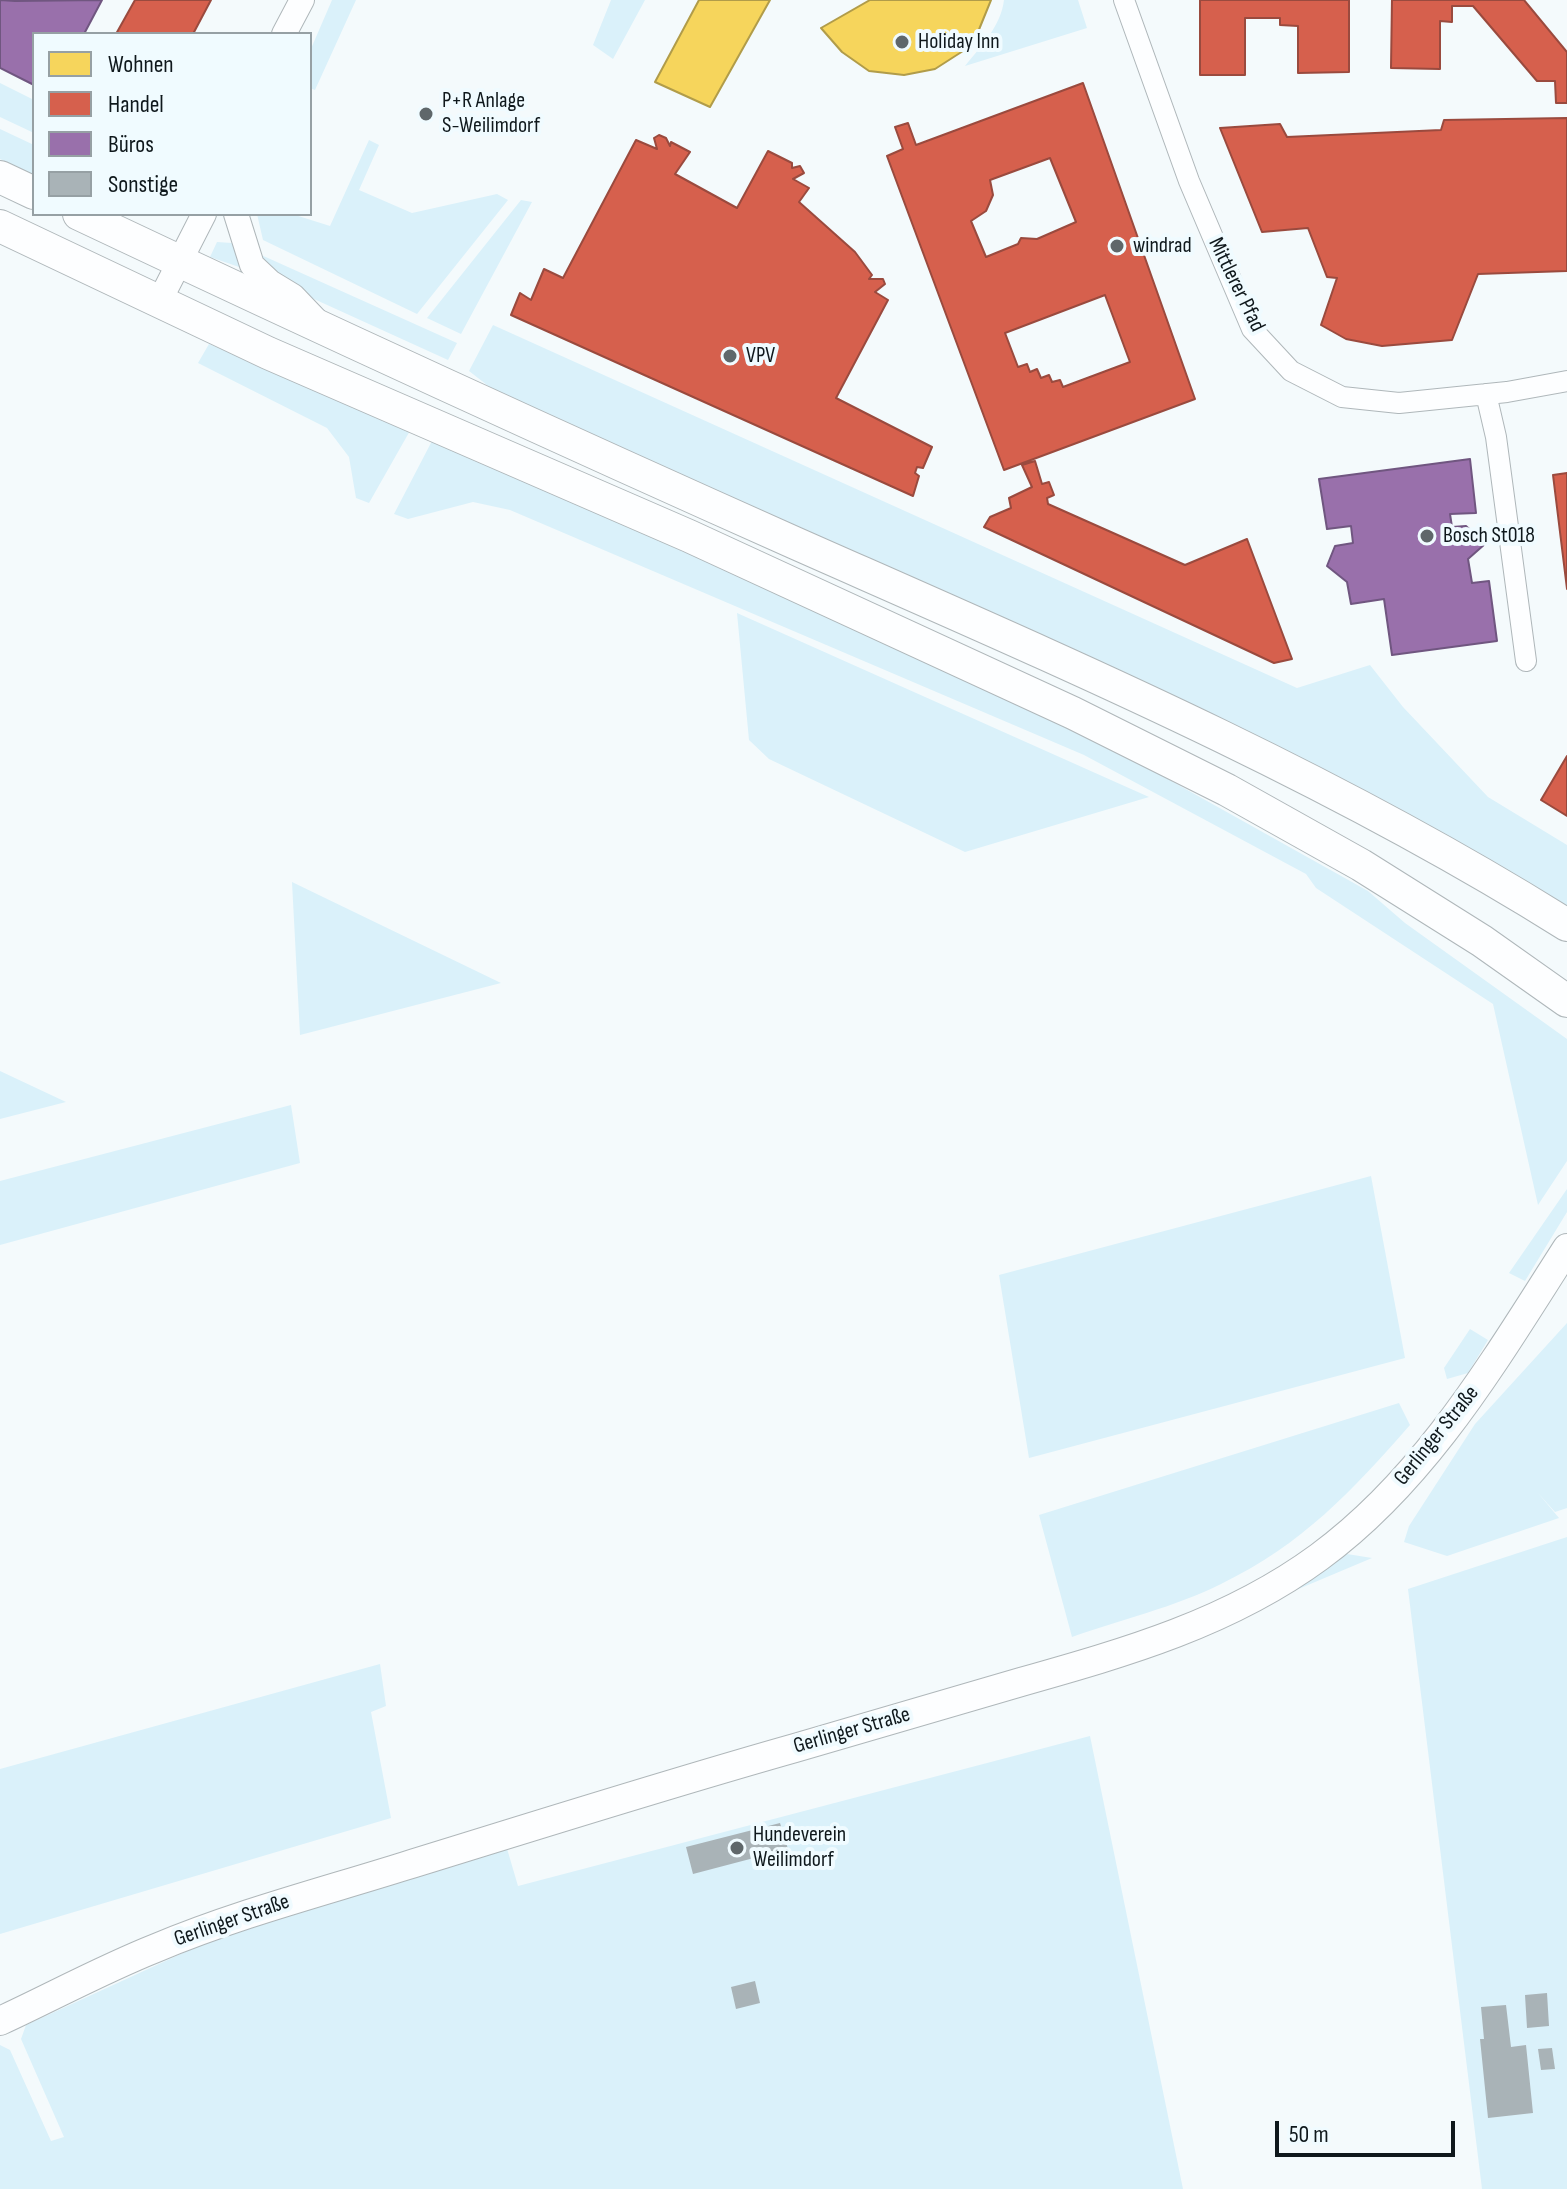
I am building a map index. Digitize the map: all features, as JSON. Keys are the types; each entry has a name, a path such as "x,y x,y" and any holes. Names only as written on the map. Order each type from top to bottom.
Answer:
{"main road":[{"path":"0,177 32,192"},
{"path":"83,216 330,335 1005,636 1335,791 1567,925"},
{"path":"0,226 337,384 689,536 1073,713 1227,790 1361,865 1482,941 1567,1001"},
{"name":"Gerlinger Straße","path":"0,2021 153,1949 231,1919 604,1802 1073,1668 1166,1639 1218,1618 1272,1590 1361,1525 1416,1465 1463,1405 1504,1348 1567,1248"}],"street":[{"path":"285,32 302,0"},
{"name":"Mittlerer Pfad","path":"1124,0 1189,181 1252,329 1291,371 1342,397 1399,403 1567,381"},
{"path":"159,302 203,216"},
{"path":"237,216 252,265 293,296 330,335"},
{"path":"1486,394 1496,437 1526,661"}],"shaded area":[{"path":"332,0 356,0 315,90 312,89 312,46"},
{"path":"611,0 645,0 613,59 593,45"},
{"path":"1004,0 1078,0 1087,28 965,66 995,27"},
{"path":"0,83 32,99 32,132 0,117"},
{"path":"0,129 32,144 32,174 0,159"},
{"path":"369,140 379,145 359,190 412,213 497,194 508,200 417,314 263,240 257,216 298,216 330,226"},
{"path":"521,200 532,202 461,334 427,318"},
{"path":"217,242 232,243 242,268 210,257"},
{"path":"259,254 457,343 448,360 292,289 274,275"},
{"path":"493,325 1297,688 1370,665 1403,707 1488,797 1567,845 1567,909 514,406 469,371"},
{"path":"209,344 411,429 369,503 356,498 349,457 327,428 198,363"},
{"path":"433,439 858,630 1123,754 1368,891 1405,923 1567,1039 1567,1161 1538,1205 1493,1004 1316,888 1306,874 1084,755 510,510 473,502 408,519 394,514"},
{"path":"737,613 1149,797 965,852 769,759 749,740"},
{"path":"292,882 501,983 300,1035"},
{"path":"0,1071 66,1102 0,1119"},
{"path":"291,1105 300,1163 0,1245 0,1181"},
{"path":"1371,1176 1405,1358 1029,1458 999,1275"},
{"path":"1567,1189 1567,1212 1525,1281 1509,1273"},
{"path":"1567,1323 1567,1508 1555,1512 1538,1493 1559,1518 1447,1556 1404,1542 1409,1526 1475,1424"},
{"path":"1470,1329 1488,1340 1468,1373 1447,1379 1444,1368"},
{"path":"1399,1403 1410,1425 1346,1494 1277,1552 1203,1592 1072,1637 1039,1515"},
{"path":"1567,1537 1567,2189 1482,2189 1408,1589"},
{"path":"1347,1554 1372,1558 1289,1593"},
{"path":"380,1664 386,1706 371,1712 391,1818 0,1934 0,1769"},
{"path":"1090,1736 1183,2189 0,2189 0,2045 10,2050 51,2141 64,2137 21,2039 26,2025 307,1896 503,1835 518,1886"}],"building: Wohnen":[{"path":"699,0 770,0 710,107 655,82"},
{"name":"Holiday Inn","path":"870,0 991,0 978,32 963,51 935,69 904,75 869,71 842,52 821,28"}],"building: Handel":[{"path":"135,0 211,0 194,32 117,32"},
{"path":"1200,0 1349,0 1349,72 1298,73 1298,26 1280,25 1280,18 1245,18 1245,75 1200,75"},
{"path":"1392,0 1524,0 1567,52 1567,103 1556,103 1555,81 1537,81 1473,6 1452,6 1452,22 1440,21 1440,69 1391,68"},
{"path":"1083,83 1195,399 1004,470 887,156 903,149 895,127 908,123 916,145","holes":["1050,158 1076,222 1037,239 1021,238 1018,244 986,257 971,221 986,211 993,195 990,180","1105,295 1130,362 1063,387 1060,380 1052,382 1049,375 1041,378 1037,369 1030,372 1027,364 1018,367 1005,333"]},
{"path":"1567,118 1567,271 1478,274 1452,340 1382,346 1346,339 1321,325 1337,278 1327,277 1308,228 1262,232 1220,128 1280,124 1287,137 1441,130 1444,120"},
{"name":"VPV","path":"659,135 666,138 670,146 671,142 690,152 675,174 737,208 768,151 792,163 792,168 800,166 804,173 793,179 809,188 799,202 855,252 872,275 869,279 883,279 885,284 875,292 888,300 836,398 932,447 923,468 917,467 915,473 919,476 913,496 511,315 520,293 531,300 544,269 563,278 636,140 657,149 654,138"},
{"path":"1035,461 1042,484 1049,482 1054,495 1047,498 1048,504 1185,565 1247,539 1292,659 1274,663 984,527 990,517 1011,508 1009,498 1032,487 1022,465"},
{"path":"1567,473 1567,589 1553,475"},
{"path":"1567,756 1567,816 1541,800"}],"building: Büros":[{"path":"0,0 102,0 85,32 32,32 32,84 0,68"},
{"path":"1470,459 1476,513 1450,514 1452,527 1466,526 1485,544 1468,559 1472,583 1489,581 1497,641 1392,655 1384,599 1351,604 1347,582 1327,566 1335,546 1353,543 1351,526 1327,529 1319,479"}],"building: Sonstige":[{"name":"Hundeverein Weilimdorf","path":"780,1823 788,1849 693,1874 686,1847"},
{"path":"755,1981 760,2003 736,2009 731,1987"},
{"path":"1547,1993 1549,2026 1527,2028 1525,1995"},
{"path":"1506,2005 1511,2047 1526,2045 1533,2113 1488,2118 1480,2039 1484,2039 1481,2007"},
{"path":"1552,2048 1555,2069 1541,2070 1538,2049"}],"place":[{"name":"Holiday Inn","path":"902,42"},
{"name":"P+R Anlage S-Weilimdorf","path":"426,114"},
{"name":"windrad","path":"1117,246"},
{"name":"VPV","path":"730,356"},
{"name":"Bosch St018","path":"1427,536"},
{"name":"Hundeverein Weilimdorf","path":"737,1848"}]}
